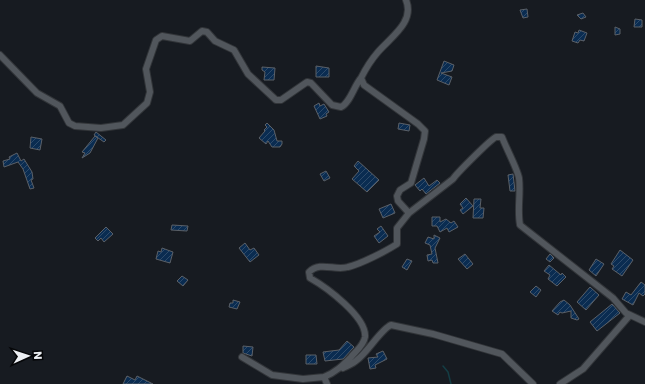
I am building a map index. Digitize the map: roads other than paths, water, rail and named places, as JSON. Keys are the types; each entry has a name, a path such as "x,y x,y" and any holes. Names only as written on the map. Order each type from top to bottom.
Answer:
{"street":[{"path":"0,55 37,93 60,106 69,123 75,126 100,128 123,125 147,103 150,92 146,69 156,40 162,36 191,41 201,32 207,32 214,40 233,49 248,74 276,100 281,100 307,82 312,83 334,107 341,108 346,103 367,65 405,22 409,6 406,0"},
{"path":"361,78 364,85 418,124 425,131 411,182 400,190 397,196 398,200 408,213"},
{"path":"338,371 363,344 365,337 364,326 357,316 321,285 310,278 309,272 314,268 325,266 335,269 348,268 397,244 397,228 408,213 453,179 457,173 469,164 496,137 502,137 519,176 520,192 518,213 520,225 613,298 630,315 645,322"},
{"path":"560,384 583,369 630,315"},
{"path":"242,357 272,375 303,379 324,377 338,371 356,360 386,327 391,324 433,334 502,354 533,384"},
{"path":"324,377 327,384"}],"waterway":[{"path":"443,366 448,372 451,384"}]}
